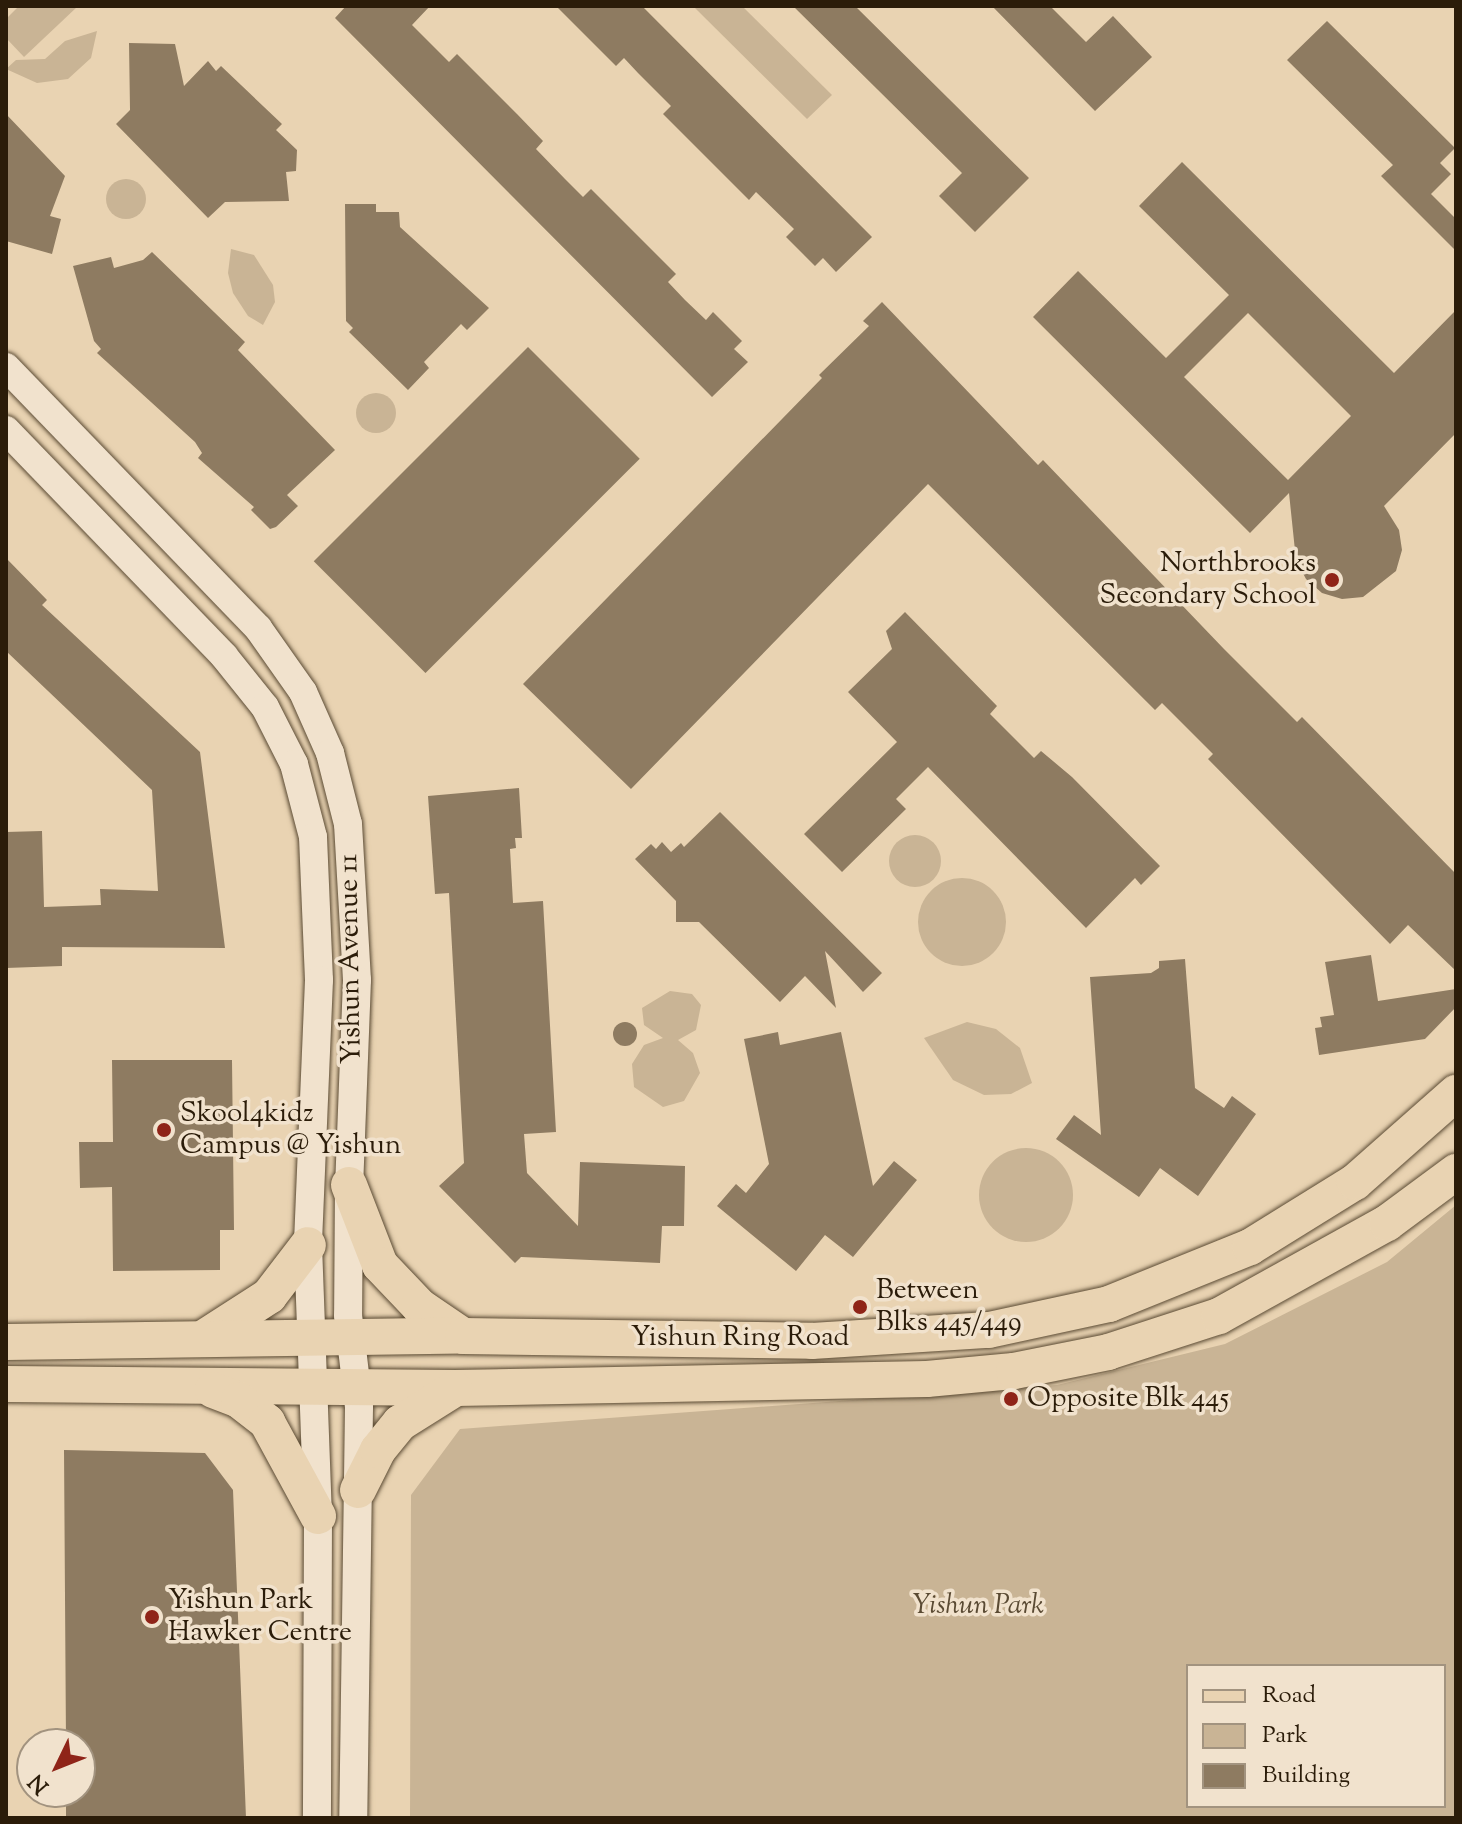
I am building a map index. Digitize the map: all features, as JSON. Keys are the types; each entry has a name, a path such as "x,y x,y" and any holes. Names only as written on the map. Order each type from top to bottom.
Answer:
{"main road":[{"name":"Yishun Ring Road","path":"6,1342 463,1336 812,1341 989,1330 1109,1304 1263,1240 1355,1182 1456,1093"},
{"name":"Yishun Ring Road","path":"6,1384 455,1388 927,1379 1014,1371 1108,1352 1219,1316 1387,1223 1456,1172"},
{"path":"349,1185 380,1265 419,1306 463,1336"},
{"path":"202,1339 269,1296 308,1245"},
{"path":"199,1384 239,1400 267,1422 318,1516"},
{"path":"358,1490 378,1450 400,1423 455,1388"}],"street":[{"name":"Yishun Avenue 11","path":"6,367 258,628 303,692 330,753 348,824 357,980 349,1185 350,1337 356,1389 358,1490 353,1818"},
{"name":"Yishun Avenue 11","path":"6,430 224,656 265,707 294,764 313,837 319,980 308,1245 318,1516 317,1818"},
{"path":"316,1579 338,1557 356,1554"}],"green space":[{"path":"19,6 77,7 24,57 6,38 6,19"},
{"path":"693,6 742,6 832,95 807,119"},
{"path":"97,31 91,58 68,79 37,83 6,69 16,60 45,59 65,41"},
{"path":"126,179 140,185 146,199 140,213 126,219 112,213 106,199 112,185"},
{"path":"231,249 254,255 273,285 275,302 263,325 248,316 233,293 228,273"},
{"path":"376,393 390,399 396,413 390,427 376,433 362,427 356,413 362,399"},
{"path":"915,835 933,843 941,861 933,879 915,887 897,879 889,861 897,843"},
{"path":"953,878 971,878 987,885 999,897 1006,913 1006,931 999,947 987,959 971,966 953,966 937,959 925,947 918,931 918,913 925,897 937,885"},
{"path":"670,991 692,994 701,1005 696,1030 678,1040 693,1053 700,1073 684,1101 663,1107 634,1087 632,1064 644,1045 663,1038 644,1025 642,1008"},
{"path":"967,1022 996,1029 1020,1048 1032,1083 1011,1094 984,1095 953,1080 924,1038"},
{"path":"1026,1148 1044,1152 1059,1162 1069,1177 1073,1195 1069,1213 1059,1228 1044,1238 1026,1242 1008,1238 993,1228 983,1213 979,1195 983,1177 993,1162 1008,1152"},
{"name":"Yishun Park","path":"1456,1205 1456,1818 410,1818 411,1495 460,1429 1057,1385 1225,1344 1387,1262"}],"building":[{"path":"346,6 430,6 412,25 449,62 457,54 517,114 543,141 536,149 583,197 591,189 676,274 668,282 706,320 713,312 742,341 734,349 748,362 712,397 335,18"},
{"path":"556,6 642,6 872,237 836,272 823,258 815,266 786,237 794,229 756,192 749,200 663,114 671,106 624,58 616,66"},
{"path":"793,6 855,6 1029,178 975,232 939,196 962,173"},
{"path":"992,6 1050,6 1086,42 1113,16 1152,57 1095,111"},
{"path":"1327,21 1455,148 1440,163 1451,174 1431,194 1456,219 1456,251 1381,176 1393,165 1287,60"},
{"path":"129,43 175,44 184,86 208,61 216,71 221,66 282,124 276,130 297,150 296,171 286,172 289,201 225,202 208,218 116,124 130,110"},
{"path":"6,114 65,176 50,216 61,219 52,254 6,241"},
{"path":"1182,162 1394,373 1456,310 1456,433 1384,506 1399,530 1402,550 1396,571 1363,597 1342,599 1322,593 1306,579 1296,560 1289,493 1250,533 1033,317 1078,271 1166,358 1229,295 1139,206","holes":["1248,313 1351,416 1288,480 1184,377"]},
{"path":"345,204 376,204 376,212 399,212 400,227 489,308 467,330 461,324 424,362 429,368 408,390 349,332 353,328 346,321"},
{"path":"152,252 245,342 238,350 335,450 287,495 298,506 276,527 270,529 251,510 254,507 198,458 202,453 195,442 97,353 101,349 94,341 73,266 111,257 114,268 143,260"},
{"path":"882,302 1038,465 1043,460 1224,649 1297,722 1302,717 1456,874 1456,971 1408,925 1390,944 1208,759 1213,754 1162,703 1155,710 928,484 631,789 523,684 822,378 819,375 869,326 863,321"},
{"path":"528,347 640,459 425,673 314,561"},
{"path":"6,558 47,600 42,605 200,752 225,948 62,947 62,966 6,968 6,832 42,831 44,907 101,905 100,889 158,891 152,790 6,651"},
{"path":"905,612 997,706 990,714 1034,758 1041,751 1072,777 1160,866 1141,885 1135,878 1086,928 928,767 896,799 906,809 842,872 804,834 897,742 848,692 892,649 886,631"},
{"path":"519,788 522,838 515,838 516,848 510,849 513,903 543,901 556,1132 524,1134 527,1173 578,1226 580,1162 685,1166 684,1226 662,1226 660,1263 521,1257 515,1263 439,1186 464,1163 449,893 435,894 428,796"},
{"path":"720,812 882,973 863,992 825,951 836,1008 805,976 780,1002 699,922 676,922 676,901 635,859 651,844 656,849 662,842 671,852 681,843 684,847"},
{"path":"1371,955 1378,1001 1456,989 1456,1007 1425,1039 1319,1055 1315,1028 1322,1027 1320,1017 1334,1015 1325,962"},
{"path":"1185,959 1195,1088 1224,1108 1232,1096 1256,1114 1198,1196 1160,1168 1139,1197 1056,1139 1074,1115 1101,1135 1090,977 1151,973 1159,968 1159,961"},
{"path":"625,1022 636,1029 637,1034 630,1045 625,1046 614,1039 613,1034 620,1023"},
{"path":"778,1032 780,1045 841,1032 873,1186 894,1161 917,1180 853,1257 825,1235 796,1271 717,1206 736,1184 746,1193 769,1164 744,1039"},
{"path":"112,1060 232,1060 234,1230 220,1230 220,1270 113,1271 112,1187 80,1188 79,1142 113,1142"},
{"name":"Yishun Park Hawker Centre","path":"64,1450 205,1453 233,1490 246,1818 66,1818 66,1808 96,1808 96,1728 66,1728"}],"place":[{"name":"Northbrooks Secondary School","path":"1332,580"},
{"name":"Skool4kidz Campus @ Yishun","path":"164,1130"},
{"name":"Between Blks 445/449","path":"860,1307"},
{"name":"Opposite Blk 445","path":"1011,1399"},
{"name":"Yishun Park Hawker Centre","path":"152,1617"}]}
